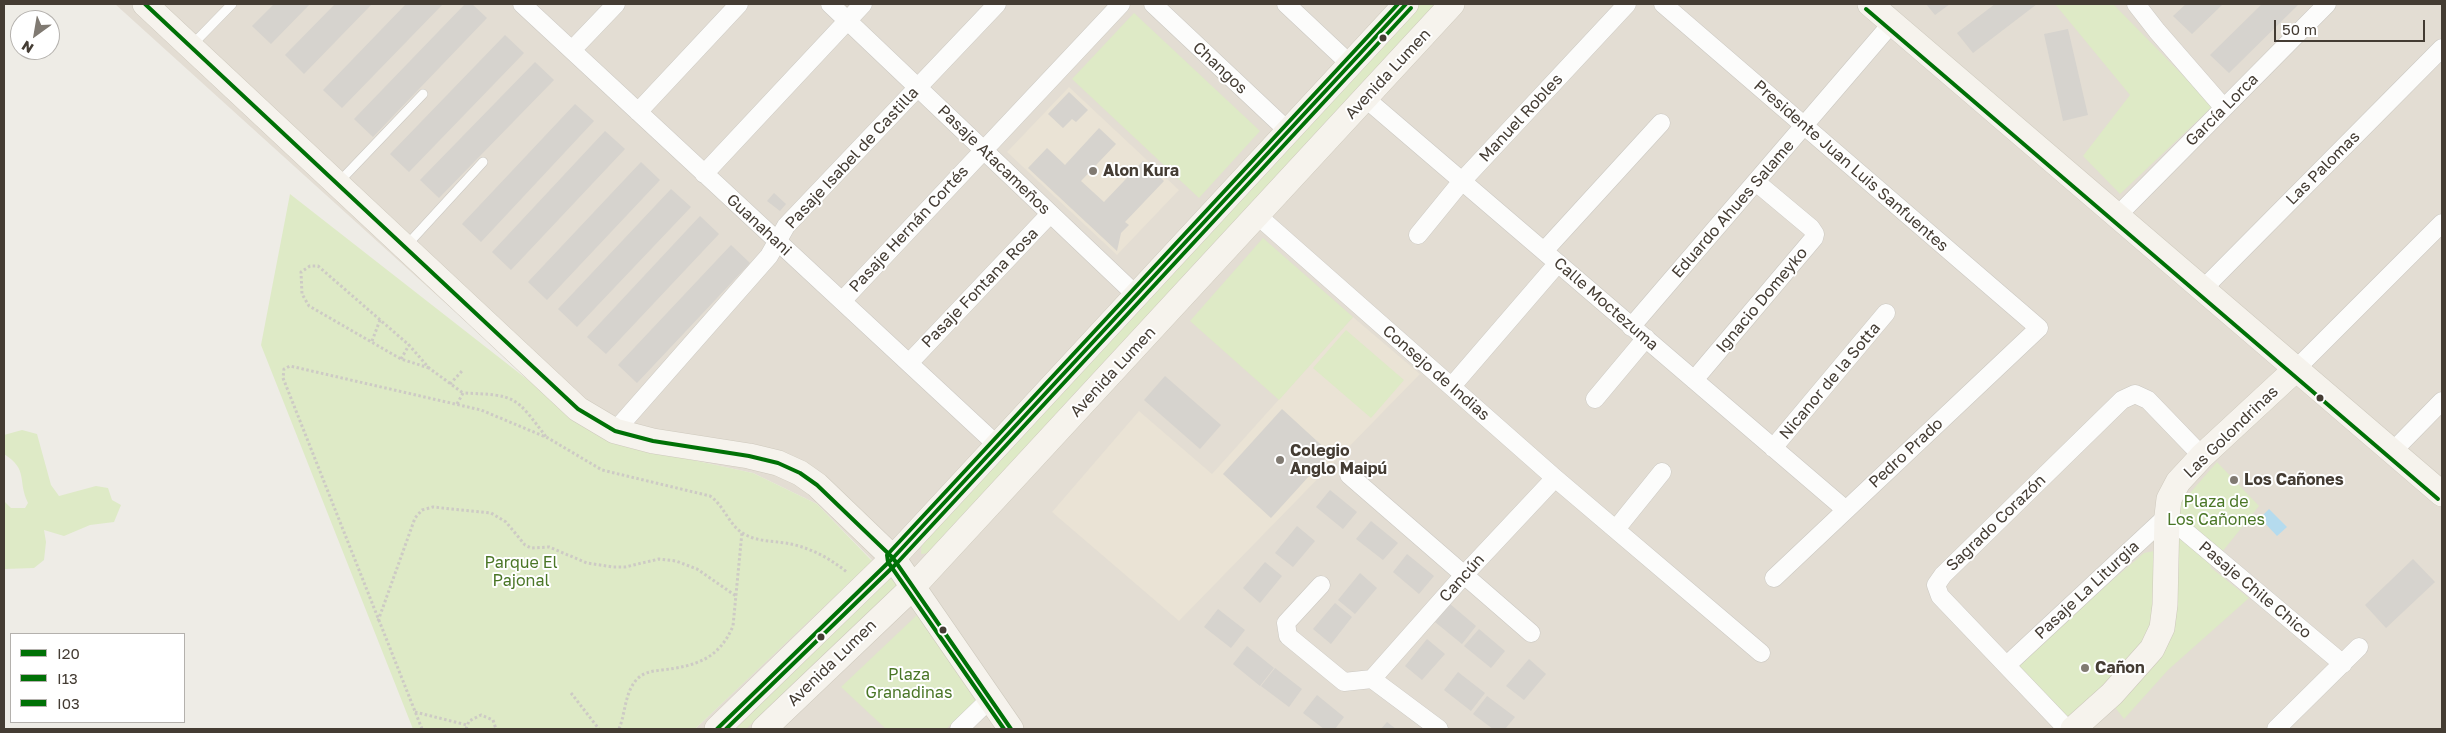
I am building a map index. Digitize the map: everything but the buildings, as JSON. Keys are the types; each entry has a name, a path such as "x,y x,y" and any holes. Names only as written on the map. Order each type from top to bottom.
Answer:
{"street":[{"path":"145,4 578,409 616,431 653,441 749,456 778,463 800,473 816,485 893,558 1011,729"},
{"name":"Guanahani","path":"522,4 997,445"},
{"path":"572,50 616,4"},
{"path":"638,112 739,4"},
{"name":"Pasaje Atacameños","path":"830,4 1136,295"},
{"path":"704,174 863,4"},
{"name":"Pasaje Isabel de Castilla","path":"616,431 769,256 786,226 997,4"},
{"name":"Pasaje Hernán Cortés","path":"842,301 1121,4"},
{"name":"Changos","path":"1153,4 1288,131"},
{"path":"1286,4 1350,64"},
{"name":"Avenida Lumen","path":"717,729 893,558 1406,4"},
{"name":"Avenida Lumen","path":"764,729 913,587 1452,4"},
{"name":"Manuel Robles","path":"1418,235 1462,181 1627,4"},
{"name":"Presidente Juan Luis Sanfuentes","path":"1663,4 2039,328"},
{"path":"1870,4 2442,494"},
{"path":"2136,4 2224,108"},
{"name":"García Lorca","path":"2118,216 2327,4"},
{"name":"Eduardo Ahues Salame","path":"1631,327 1892,23"},
{"name":"Las Palomas","path":"2203,289 2442,48"},
{"name":"Calle Moctezuma","path":"1366,98 1846,510"},
{"path":"1544,251 1661,123"},
{"name":"Ignacio Domeyko","path":"1694,380 1814,238 1815,234 1811,228 1756,182"},
{"name":"Pasaje Fontana Rosa","path":"909,363 1050,214"},
{"name":"Consejo de Indias","path":"1258,216 1555,478 1761,653"},
{"name":"Las Golondrinas","path":"2073,729 2112,694 2152,649 2162,628 2165,605 2166,516 2169,499 2178,482 2202,456 2296,369 2442,223"},
{"path":"1452,386 1558,263"},
{"name":"Nicanor de la Sotta","path":"1773,448 1886,313"},
{"name":"Pedro Prado","path":"1774,578 2039,328"},
{"path":"1595,399 1646,338"},
{"name":"Sagrado Corazón","path":"2067,729 1940,596 1936,585 1943,575 2122,400 2135,394 2148,400 2202,456"},
{"path":"2392,452 2442,402"},
{"path":"1616,528 1662,472"},
{"path":"1349,474 1531,634"},
{"name":"Cancún","path":"1372,680 1464,575 1555,478"},
{"name":"Pasaje Chile Chico","path":"2166,516 2343,664"},
{"name":"Pasaje La Liturgia","path":"2007,665 2166,516"},
{"path":"1321,585 1286,623 1288,636 1344,682 1372,680 1438,729"},
{"path":"2276,729 2359,647"},
{"path":"959,729 990,699"}],"lane":[{"path":"191,47 232,4"},
{"path":"337,184 423,94"},
{"path":"404,248 483,162"}],"path":[{"path":"430,368 401,359 309,306 302,294 301,272 310,266 318,266 409,345 430,368 450,384 463,393 508,396 524,408 548,438"},
{"path":"372,341 380,320"},
{"path":"401,359 409,345"},
{"path":"422,729 283,378 284,369 290,366 481,410 548,438 602,470 710,496 717,501 732,525 742,532 774,542 791,544 826,556 865,585"},
{"path":"450,384 462,371"},
{"path":"457,404 463,393"},
{"path":"378,621 415,518 422,510 433,506 492,513 506,522 525,545 531,548 549,547 588,563 625,567 659,559 676,561 697,569 736,596"},
{"path":"619,729 625,716 626,698 639,677 650,672 682,668 703,661 719,651 733,626 742,532"},
{"path":"570,693 599,729"},
{"path":"415,712 467,727 472,718 481,715 493,720 496,729"}],"shaded area":[{"path":"115,4 2442,4 2442,729 695,729 872,560 817,504 753,473 632,447 568,414"},
{"name":"Alon Kura","path":"1069,87 1179,190 1117,255 1007,152"},
{"name":"Colegio Anglo Maipú","path":"1353,317 1420,374 1179,621 1052,512 1139,411 1212,474"}],"green space":[{"path":"1418,4 1438,4 930,553 921,554 922,538"},
{"path":"2055,4 2113,4 2213,106 2120,194 2083,156 2130,95"},
{"path":"1134,13 1260,131 1199,198 1072,79"},
{"name":"Parque El Pajonal","path":"290,194 597,434 632,447 753,473 817,504 872,561 695,729 413,729 261,345"},
{"path":"1263,238 1353,317 1279,400 1190,321"},
{"path":"1346,330 1404,380 1371,418 1313,368"},
{"path":"22,430 37,434 51,485 59,496 96,486 108,488 112,500 121,505 114,522 90,525 64,536 44,530 46,542 44,560 34,568 4,569 4,501 11,508 25,508 28,503 20,470 4,454 4,435"},
{"name":"Plaza de Los Cañones","path":"2217,462 2259,506 2210,567 2249,598 2168,670 2124,719 2114,706 2170,636 2177,610 2179,550 2176,509"},
{"name":"Plaza de Los Cañones","path":"2159,550 2155,619 2132,662 2073,718 2057,711 2014,665 2144,553"},
{"path":"888,579 895,579 897,586 746,729 730,729"},
{"name":"Plaza Granadinas","path":"917,615 976,701 946,729 886,729 841,687"}],"water":[{"path":"2269,509 2287,527 2277,536 2260,518"}],"transit line":[{"name":"I20","path":"145,4 578,409 615,431 653,441 749,456 778,463 800,473 817,485 893,558 1011,729"},
{"name":"I03","path":"1004,729 888,562 887,555 1398,4"},
{"name":"I20","path":"717,729 893,558 1406,4"},
{"name":"I13","path":"726,729 898,562 1411,8"},
{"name":"I13","path":"1866,9 2438,499"}],"place":[{"name":"Alon Kura","path":"1093,171"},
{"name":"Colegio Anglo Maipú","path":"1280,460"},
{"name":"Los Cañones","path":"2234,480"},
{"name":"Cañon","path":"2085,668"}]}
